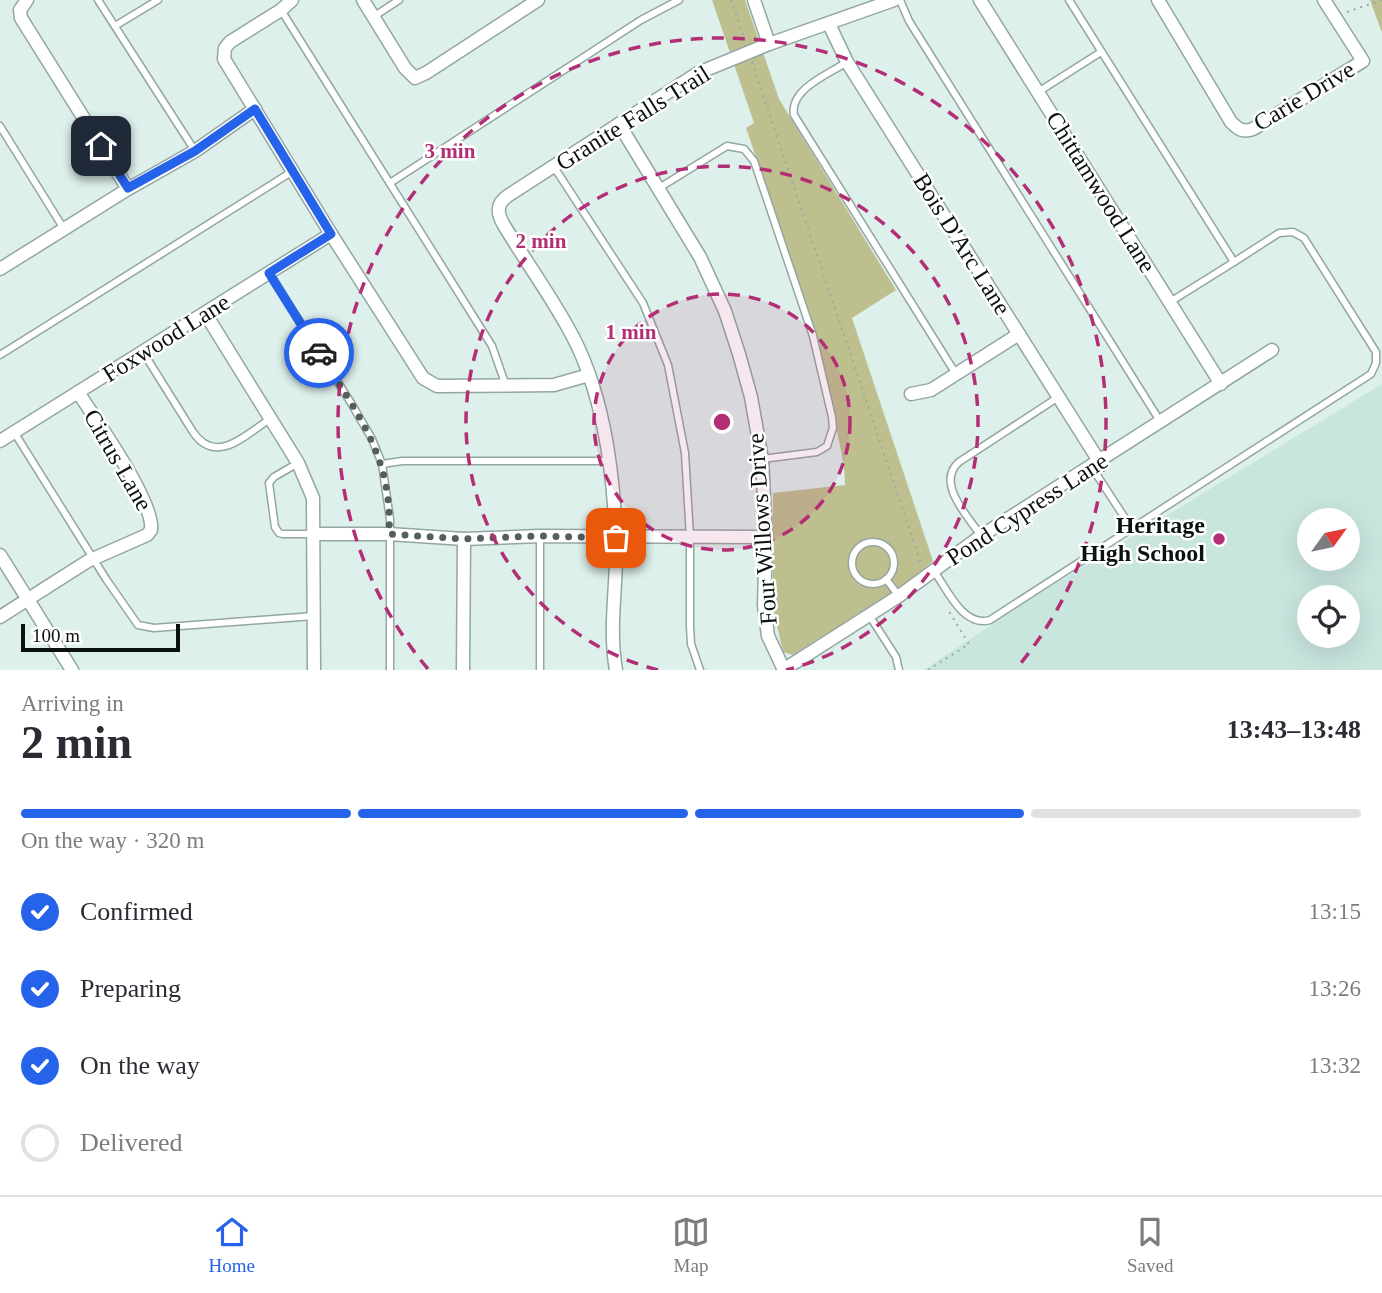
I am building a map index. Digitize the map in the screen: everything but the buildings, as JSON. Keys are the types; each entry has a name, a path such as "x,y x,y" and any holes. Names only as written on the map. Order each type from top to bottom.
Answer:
{"street":[{"path":"292,0 281,10 230,42 223,55 331,234 424,378 431,384 506,386 554,385 589,375 608,446 616,538 613,647 616,670"},
{"path":"363,0 405,68 415,78 538,0"},
{"path":"754,0 768,44"},
{"name":"Granite Falls Trail","path":"589,375 568,327 505,227 498,214 498,206 505,198 698,73 768,44 894,0"},
{"name":"Chittamwood Lane","path":"980,0 1221,384"},
{"name":"Carie Drive","path":"1158,0 1231,122 1244,131 1253,129 1363,61 1324,0"},
{"path":"23,5 21,18 128,188"},
{"name":"Bois D'Arc Lane","path":"829,24 847,62 1019,334 1095,464"},
{"path":"0,269 128,188 195,151 255,109"},
{"name":"Four Willows Drive","path":"619,124 700,257 725,310 751,397 762,458 766,537 764,605 768,636 784,670"},
{"name":"Foxwood Lane","path":"0,441 331,234"},
{"path":"205,313 298,463 313,499 314,670"},
{"path":"911,394 925,393 1019,334"},
{"name":"Pond Cypress Lane","path":"784,670 898,596 928,570 1272,350"},
{"name":"Citrus Lane","path":"78,392 141,494 151,518 151,530 146,535 93,558"},
{"path":"315,534 389,534 464,539 540,536 766,537"},
{"path":"463,670 464,539"},
{"path":"0,555 72,670"},
{"path":"0,617 93,558"}],"lane":[{"path":"98,0 195,151"},
{"path":"115,26 158,0"},
{"path":"373,17 399,0"},
{"path":"390,183 641,20 679,0"},
{"path":"900,0 909,21 1161,422"},
{"path":"1069,0 1234,262"},
{"path":"281,10 492,346 506,386"},
{"path":"1038,92 1101,52"},
{"path":"847,62 800,94 794,103 794,115 956,374"},
{"path":"0,126 64,229"},
{"path":"659,188 727,146 744,149 754,162 813,336 833,428 830,442 817,452 762,458"},
{"path":"554,167 643,303 668,365 685,453 690,537 691,643 700,670"},
{"path":"0,355 293,171"},
{"path":"928,570 974,621 995,617 1367,377 1377,363 1375,350 1308,243 1300,235 1289,231 1279,233 1170,302"},
{"path":"269,273 351,403 372,439 382,464 390,519 390,670"},
{"path":"143,352 199,442 212,448 225,447 271,418"},
{"path":"981,536 950,488 951,471 959,462 1057,398"},
{"path":"14,432 133,620 142,627 314,616"},
{"path":"382,464 402,461 609,461"},
{"path":"298,463 274,477 269,483 275,527 279,533 284,534 315,534"},
{"path":"1095,464 1132,529"},
{"path":"540,536 540,670"},
{"path":"877,542 888,550 893,558 893,567 886,579 873,583 864,582 857,576 853,559 859,547 877,542"},
{"path":"886,579 898,596"},
{"path":"869,615 896,657 899,670"}],"path":[{"path":"731,0 747,46"},
{"path":"1357,7 1382,0"},
{"path":"751,58 928,570"},
{"path":"928,670 968,643 947,609"}],"shaded area":[{"name":"Heritage High School","path":"1382,384 1382,670 924,670 1027,601"}],"green space":[{"path":"712,0 745,0 779,99 896,290 852,318 933,561 911,580 793,655 783,652 773,608 773,493 845,485 844,466 819,341 746,128 754,123"},
{"path":"1370,0 1382,0 1382,32 1381,30"}],"way so far":[{"path":"319,353 372,439 382,464 390,519 389,534 464,539 540,536 616,538"}],"place":[{"name":"Heritage High School","path":"1219,539"}],"route":[{"path":"101,146 128,188 195,151 255,109 331,234 269,273 319,353"}]}
